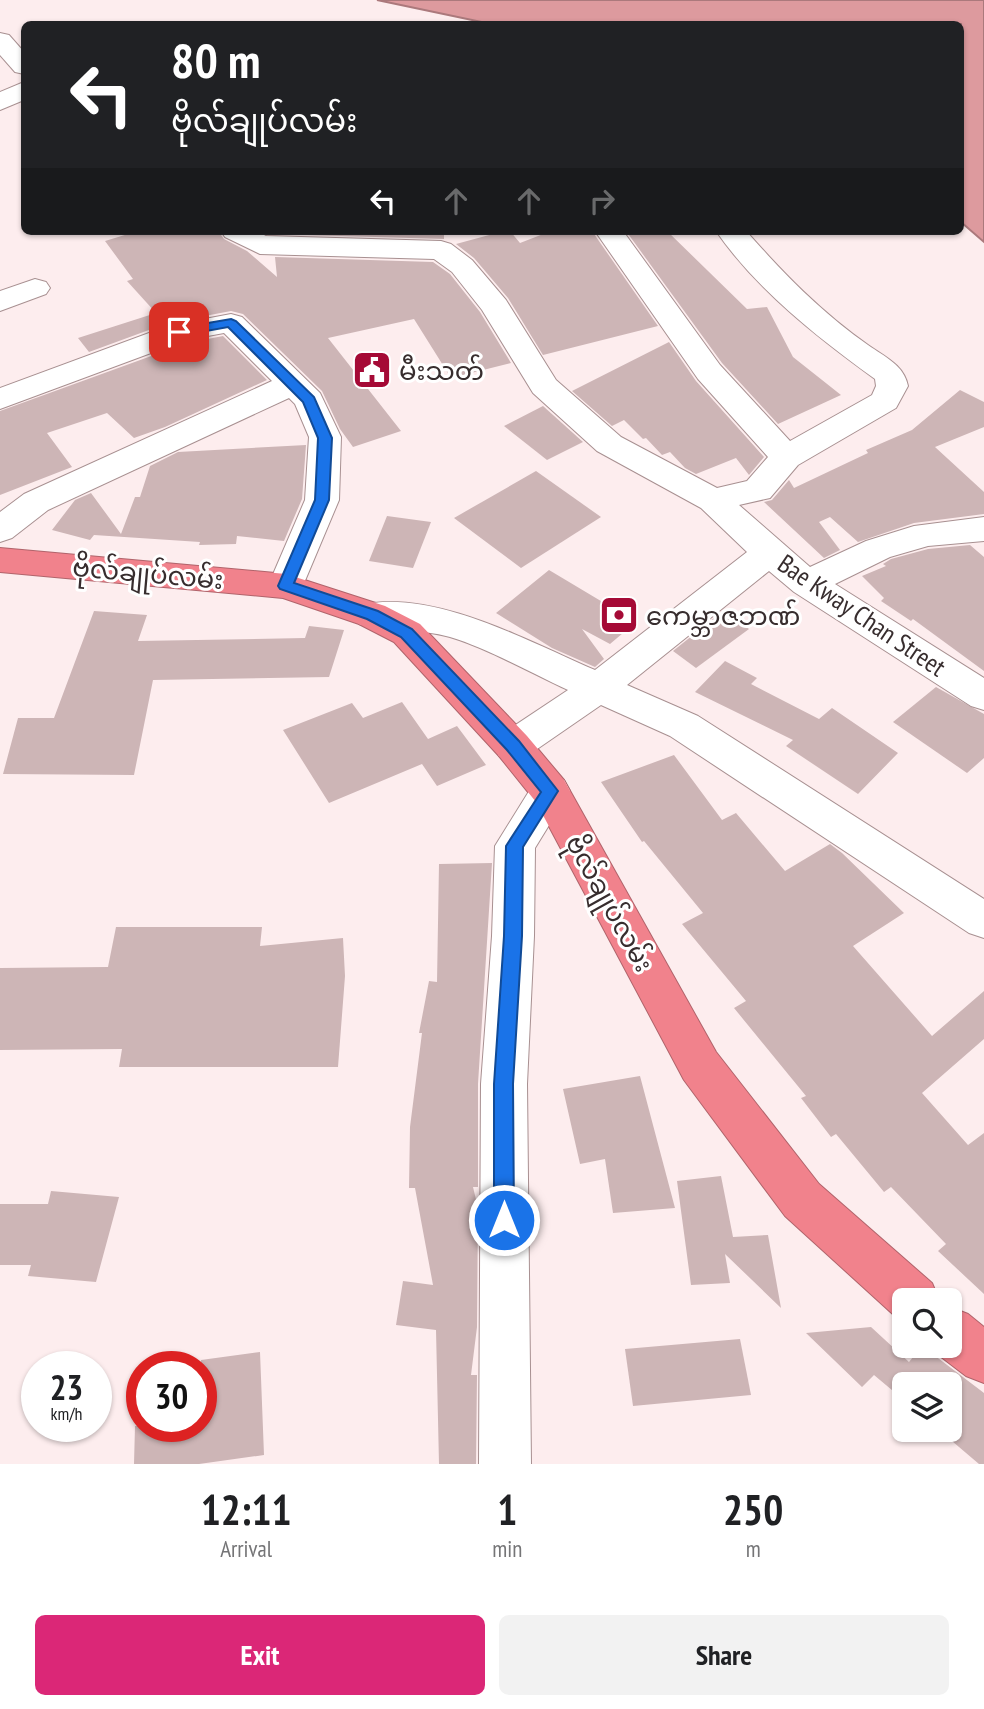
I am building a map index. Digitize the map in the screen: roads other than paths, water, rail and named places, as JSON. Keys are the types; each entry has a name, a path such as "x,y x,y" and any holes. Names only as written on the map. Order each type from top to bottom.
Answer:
{"highway":[{"name":"ဗိုလ်ချုပ်လမ်း","path":"0,560 286,586 372,615 407,633 513,746 550,791 700,1066 802,1200 901,1288"},
{"path":"962,1341 984,1358"}],"street":[{"path":"0,40 21,64"},
{"name":"Bae Kway Chan Street","path":"242,235 260,246 442,250 462,266 495,306 544,386 609,444 713,500 769,553 807,583 984,696"},
{"path":"612,235 709,372 786,457"},
{"path":"713,500 758,490 786,457 884,401 892,386 890,375 845,343 775,282 734,235"},
{"path":"0,302 35,288"},
{"path":"0,399 179,332 231,323 309,400 325,438 322,500 286,586"},
{"path":"0,530 36,502 293,384"},
{"path":"807,583 878,549 926,534 984,529"},
{"path":"513,746 598,688 769,553"},
{"path":"372,615 424,618 460,626 684,726 984,921"},
{"path":"505,1464 504,1084 513,936 514,846 550,791"}],"place":[{"name":"မီးသတ်","path":"372,370"},
{"name":"ကေမ္ဘာဇဘဏ်","path":"619,615"}]}
